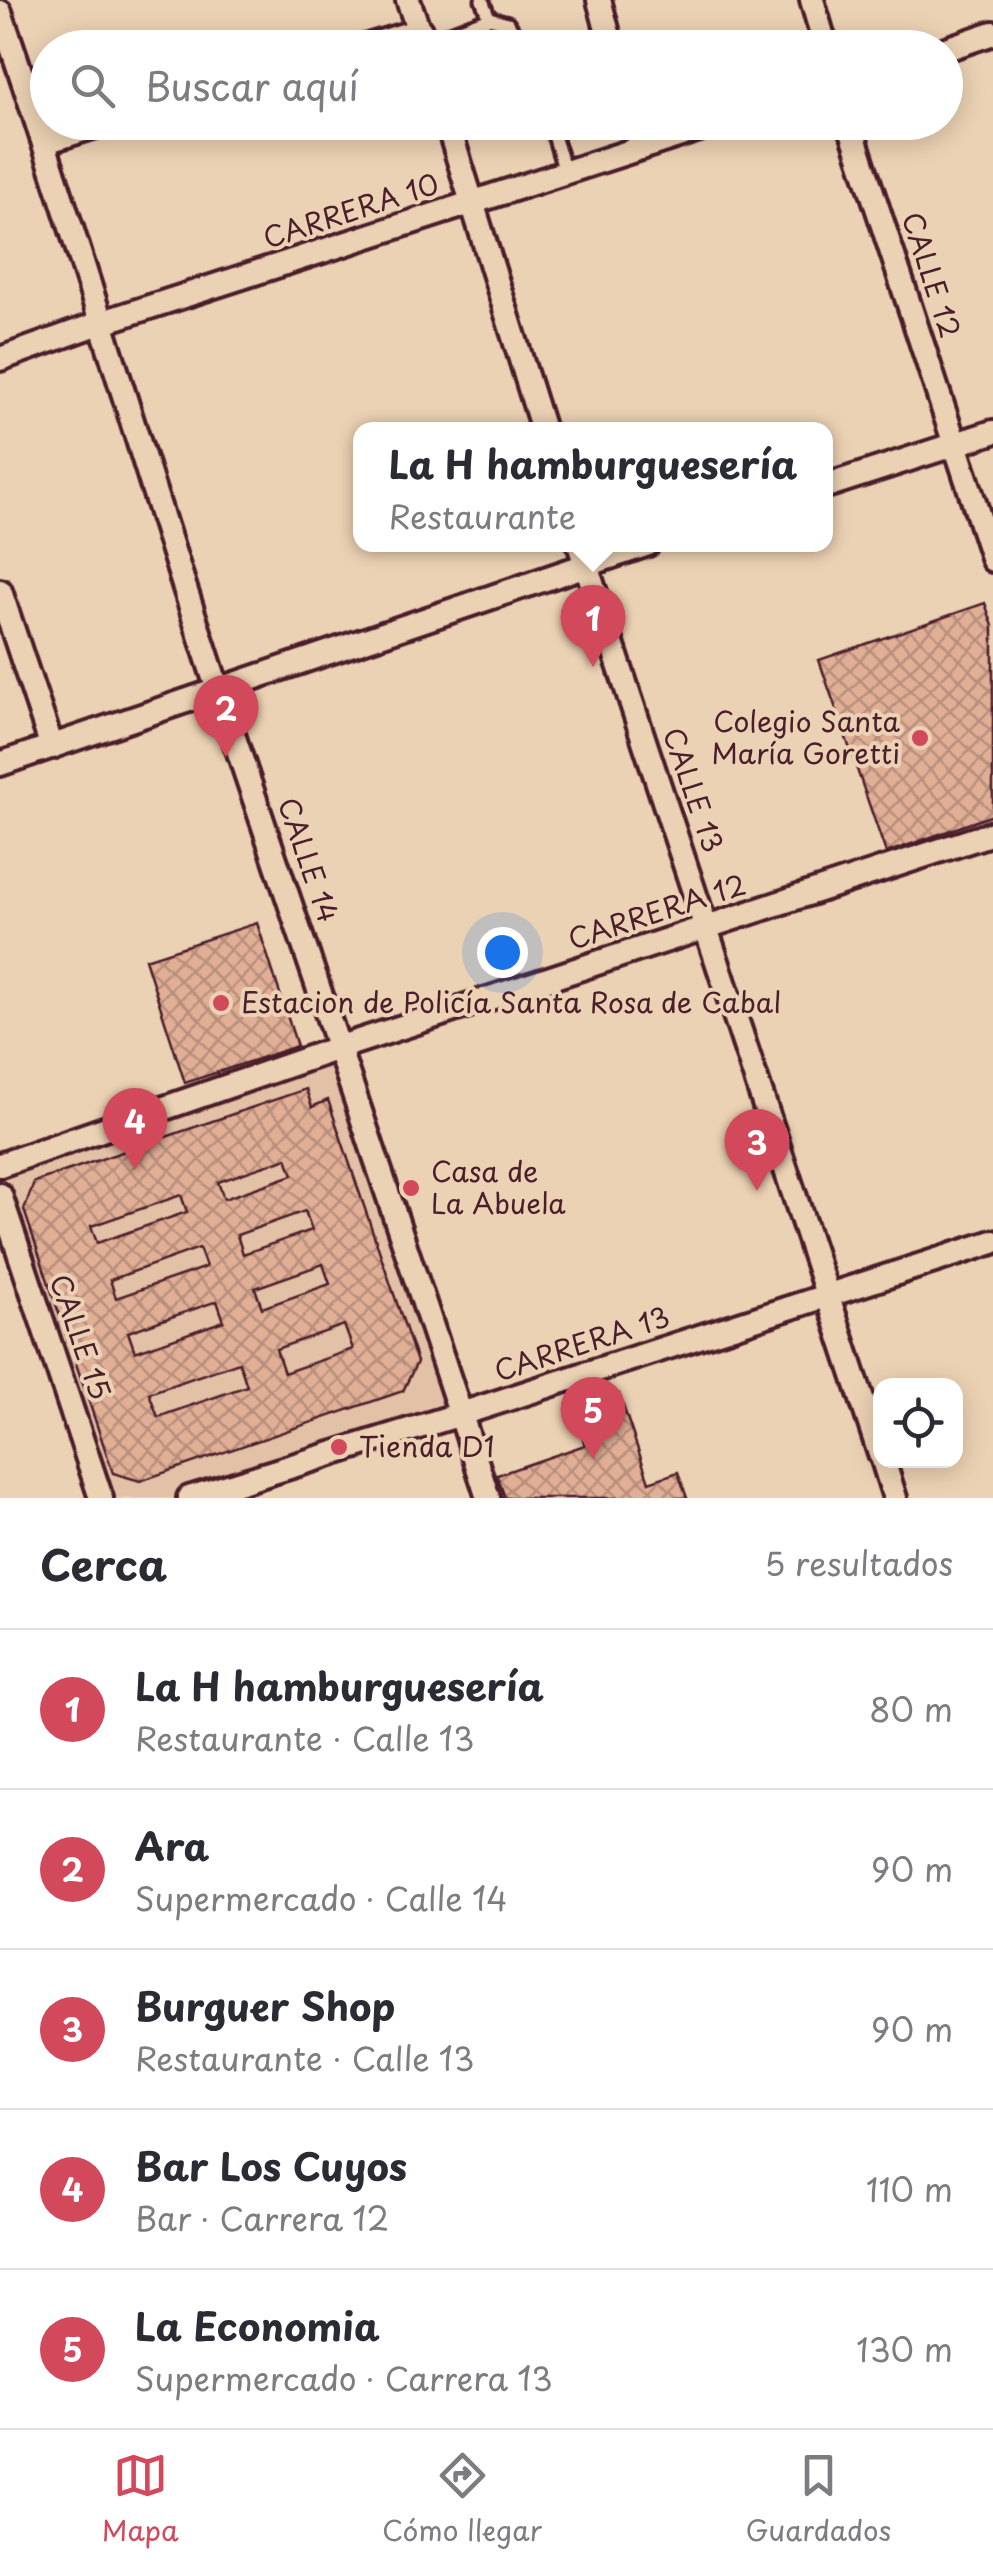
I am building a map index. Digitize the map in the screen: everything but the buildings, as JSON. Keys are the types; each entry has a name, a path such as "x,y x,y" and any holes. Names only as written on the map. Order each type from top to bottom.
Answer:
{"street":[{"path":"408,0 419,30"},
{"path":"600,0 608,30"},
{"path":"812,0 821,30"},
{"name":"CALLE 14","path":"0,12 30,99"},
{"path":"963,43 993,33"},
{"path":"45,142 51,140"},
{"path":"452,140 540,422"},
{"path":"640,140 642,148"},
{"name":"CARRERA 10","path":"0,359 666,140"},
{"name":"CALLE 12","path":"855,140 993,560"},
{"name":"CALLE 14","path":"45,142 219,692 341,1047 488,1498"},
{"path":"833,484 993,432"},
{"path":"0,764 219,692 582,555"},
{"name":"CALLE 13","path":"582,555 873,1430"},
{"path":"0,590 52,747"},
{"name":"CARRERA 12","path":"0,1165 341,1047 993,833"},
{"name":"CALLE 15","path":"0,1196 101,1498"},
{"name":"CARRERA 13","path":"189,1498 993,1242"},
{"name":"CALLE 13","path":"885,1468 895,1498"}],"lane":[{"path":"482,0 489,18"},
{"path":"453,30 489,18 508,23 512,30"},
{"path":"555,140 565,172"}],"shaded area":[{"path":"341,1047 461,1414 189,1498 101,1498 0,1196 0,1165"}],"place":[{"name":"La H hamburguesería","path":"593,667"},
{"name":"Colegio Santa María Goretti","path":"920,738"},
{"name":"Ara","path":"226,757"},
{"name":"Estacion de Policía Santa Rosa de Cabal","path":"221,1003"},
{"name":"Bar Los Cuyos","path":"135,1170"},
{"name":"Casa de La Abuela","path":"411,1188"},
{"name":"Burguer Shop","path":"757,1191"},
{"name":"Tienda D1","path":"339,1447"},
{"name":"La Economia","path":"593,1459"}]}
